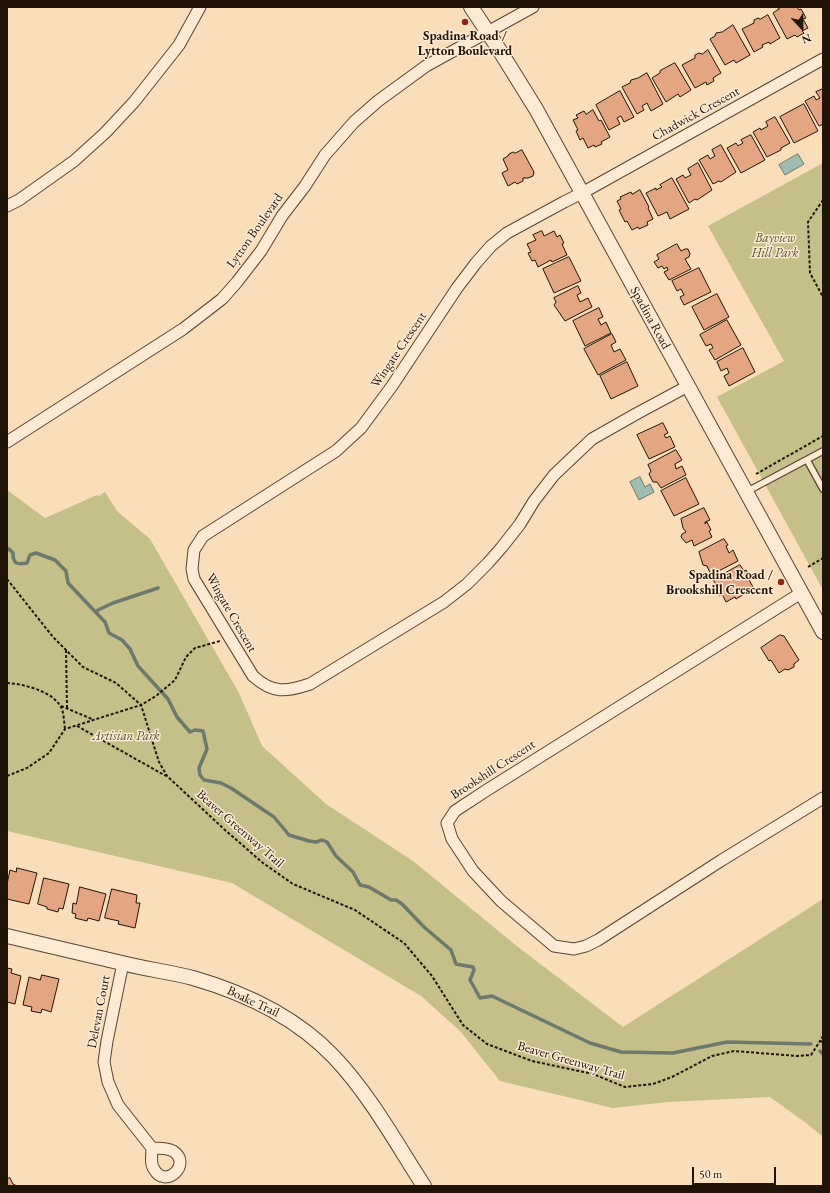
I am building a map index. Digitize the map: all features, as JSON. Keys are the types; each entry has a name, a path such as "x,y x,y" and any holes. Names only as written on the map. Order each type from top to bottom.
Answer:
{"street":[{"path":"7,206 19,200 74,161 105,133 134,102 179,45 200,7"},
{"name":"Spadina Road","path":"471,7 536,109 823,632"},
{"name":"Lytton Boulevard","path":"7,442 183,329 222,298 237,282 261,251 282,216 305,186 325,155 354,122 378,101 426,66 533,7"},
{"name":"Chadwick Crescent","path":"582,193 823,59"},
{"name":"Wingate Crescent","path":"582,193 508,233 491,246 457,288 392,386 361,428 336,451 203,536 194,550 192,568 194,579 253,676 261,684 278,690 292,690 310,684 444,602 467,584 502,547 554,475 592,439 688,386"},
{"name":"Brookshill Crescent","path":"801,593 487,790 455,811 447,823 452,839 473,871 501,902 554,946 574,949 586,946 598,940 722,860 823,798"},
{"name":"Boake Trail","path":"7,936 192,978 233,991 275,1011 314,1039 334,1057 360,1088 424,1186"},
{"name":"Delevan Court","path":"123,963 104,1062 108,1082 118,1105 152,1148"}],"lane":[{"path":"746,492 823,451"},
{"path":"807,460 823,489"}],"path":[{"path":"823,200 808,222 810,273 823,297"},
{"path":"756,474 823,436"},
{"path":"808,567 823,558"},
{"path":"7,579 52,637 83,667 116,683 141,705"},
{"path":"7,776 27,768 49,753 65,729 141,705 156,696 174,680 186,657 195,648 230,639"},
{"path":"66,650 67,709"},
{"path":"7,683 22,684 56,700 62,709 65,729"},
{"name":"Beaver Greenway Trail","path":"141,705 159,762 167,776 224,830 263,863 293,884 356,910 404,943 432,976 463,1025 487,1044 532,1061 593,1074 611,1083 625,1087 653,1084 672,1077 712,1056 734,1051 797,1056 811,1055 823,1036"},
{"path":"60,706 93,719"},
{"path":"76,725 167,776"}],"green space":[{"name":"Bayview Hill Park","path":"823,163 823,590 717,397 784,361 708,226"},
{"name":"Artisian Park","path":"7,490 45,518 97,495 99,496 105,492 117,511 150,539 239,693 262,746 326,804 413,861 518,947 623,1027 823,899 823,1137 770,1097 668,1102 613,1108 500,1081 460,1031 421,996 232,883 7,831"}],"shaded area":[{"path":"798,154 804,164 785,175 779,165"},
{"path":"640,477 645,487 650,484 654,492 639,500 630,482"}],"building":[{"path":"777,7 797,7 799,10 801,9 806,18 803,19 808,28 802,31 804,33 797,37 795,35 787,39 773,13 779,9"},
{"path":"768,15 780,38 770,44 769,42 762,45 763,47 754,52 742,29 754,23 754,20"},
{"path":"733,25 750,55 736,63 734,60 725,65 710,39 715,36 716,33 722,32"},
{"path":"708,50 721,73 713,78 714,81 707,85 706,82 695,88 682,65 695,58 695,55 699,53 702,54"},
{"path":"675,63 691,90 680,97 678,94 666,102 652,78 660,73 660,71"},
{"path":"647,73 663,104 651,111 647,103 642,106 644,110 637,114 622,87 630,83 631,80"},
{"path":"823,89 823,124 819,126 805,101 814,96 816,100 820,98 816,92"},
{"path":"620,91 634,117 624,122 621,116 617,118 620,124 609,130 596,105"},
{"path":"804,104 818,131 794,143 780,117"},
{"path":"593,110 599,121 601,120 610,137 601,142 602,144 595,147 594,145 588,148 583,138 580,140 576,131 578,130 573,120 578,118 576,115 584,111 586,114"},
{"path":"775,117 790,143 781,148 781,150 767,157 753,132 768,126 766,122"},
{"path":"751,135 765,160 741,173 727,148 736,143 738,146 743,143 741,140"},
{"path":"721,145 736,172 721,182 719,181 713,184 699,160 708,155 710,159 715,156 712,150"},
{"path":"522,150 534,172 533,176 523,178 523,181 517,184 515,182 508,186 502,173 508,170 503,159 513,152 515,153"},
{"path":"698,163 712,190 697,200 695,199 689,203 676,179 683,175 685,178 691,175 688,169"},
{"path":"672,178 689,209 670,219 667,212 658,216 646,193 662,187 660,185"},
{"path":"640,190 649,207 648,208 653,219 647,222 648,225 632,230 627,221 625,222 619,210 621,209 617,201 621,199 620,197"},
{"path":"542,231 544,236 554,231 557,237 560,235 567,255 552,262 551,260 538,267 535,260 532,261 528,253 531,252 527,244 536,240 533,235"},
{"path":"677,244 681,251 688,249 690,254 689,257 685,259 691,269 669,280 664,272 668,270 667,267 664,269 662,266 658,268 654,262 659,259 657,255"},
{"path":"569,257 581,281 554,293 543,269"},
{"path":"699,268 711,292 684,305 680,297 684,295 681,289 677,291 672,281"},
{"path":"578,286 581,293 577,295 580,302 588,298 592,307 565,321 554,305 556,302 554,298"},
{"path":"717,294 729,317 704,330 692,307"},
{"path":"599,308 603,317 598,319 601,325 606,322 611,333 585,346 573,321"},
{"path":"727,320 741,345 715,360 709,350 713,348 711,344 706,346 700,335"},
{"path":"612,334 616,342 611,345 614,352 620,349 626,360 598,375 584,349"},
{"path":"743,348 755,372 729,386 724,376 729,373 727,368 721,371 717,362"},
{"path":"627,362 638,386 611,399 600,376"},
{"path":"663,423 668,433 664,435 666,438 670,436 675,447 649,459 637,435"},
{"path":"676,450 682,460 675,464 676,469 682,466 686,475 661,488 657,482 653,482 649,474 651,471 648,465"},
{"path":"686,478 699,504 674,516 661,491"},
{"path":"704,508 710,520 705,522 705,524 707,522 711,530 709,531 712,537 694,546 692,540 686,543 681,537 682,534 686,532 683,528 681,519"},
{"path":"724,539 728,545 726,546 729,553 733,550 738,561 711,575 707,566 703,565 699,552"},
{"path":"740,565 744,571 746,570 753,587 745,591 746,593 736,599 735,597 726,602 722,594 719,596 714,588 717,586 713,580"},
{"path":"780,635 784,636 799,660 794,664 794,667 788,670 785,669 779,673 761,648"},
{"path":"17,868 37,873 29,904 7,899 7,884 10,870 16,872"},
{"path":"44,878 69,884 63,909 59,908 58,912 47,909 47,907 38,904"},
{"path":"80,887 106,894 99,921 88,918 87,921 75,918 76,914 72,913 73,903 76,904"},
{"path":"112,889 137,895 136,903 140,903 135,928 118,924 119,921 105,918"},
{"path":"7,968 12,969 11,973 21,976 15,1004 7,1002"},
{"path":"42,975 59,979 51,1012 42,1009 41,1013 31,1011 32,1007 23,1005 29,977 40,980"},
{"path":"10,1178 13,1184 17,1186 7,1186 7,1179"}],"waterway":[{"path":"7,549 13,553 15,562 18,564 27,563 30,555 36,553 55,560 66,571 68,583 105,622 109,633 122,640 130,649 138,666 168,699 177,717 190,732 195,730 203,731 207,749 199,768 200,775 204,780 221,783 231,788 274,817 289,835 309,841 316,842 322,840 327,842 336,856 353,872 360,885 369,887 391,900 396,900 402,904 424,927 451,950 456,964 473,967 474,970 470,980 480,998 492,996 590,1043 621,1052 673,1053 727,1042 811,1044"},
{"path":"96,611 113,603 158,588"},
{"path":"820,1051 823,1054"}],"place":[{"name":"Spadina Road / Lytton Boulevard","path":"465,22"},
{"name":"Spadina Road / Brookshill Crescent","path":"781,582"}]}
